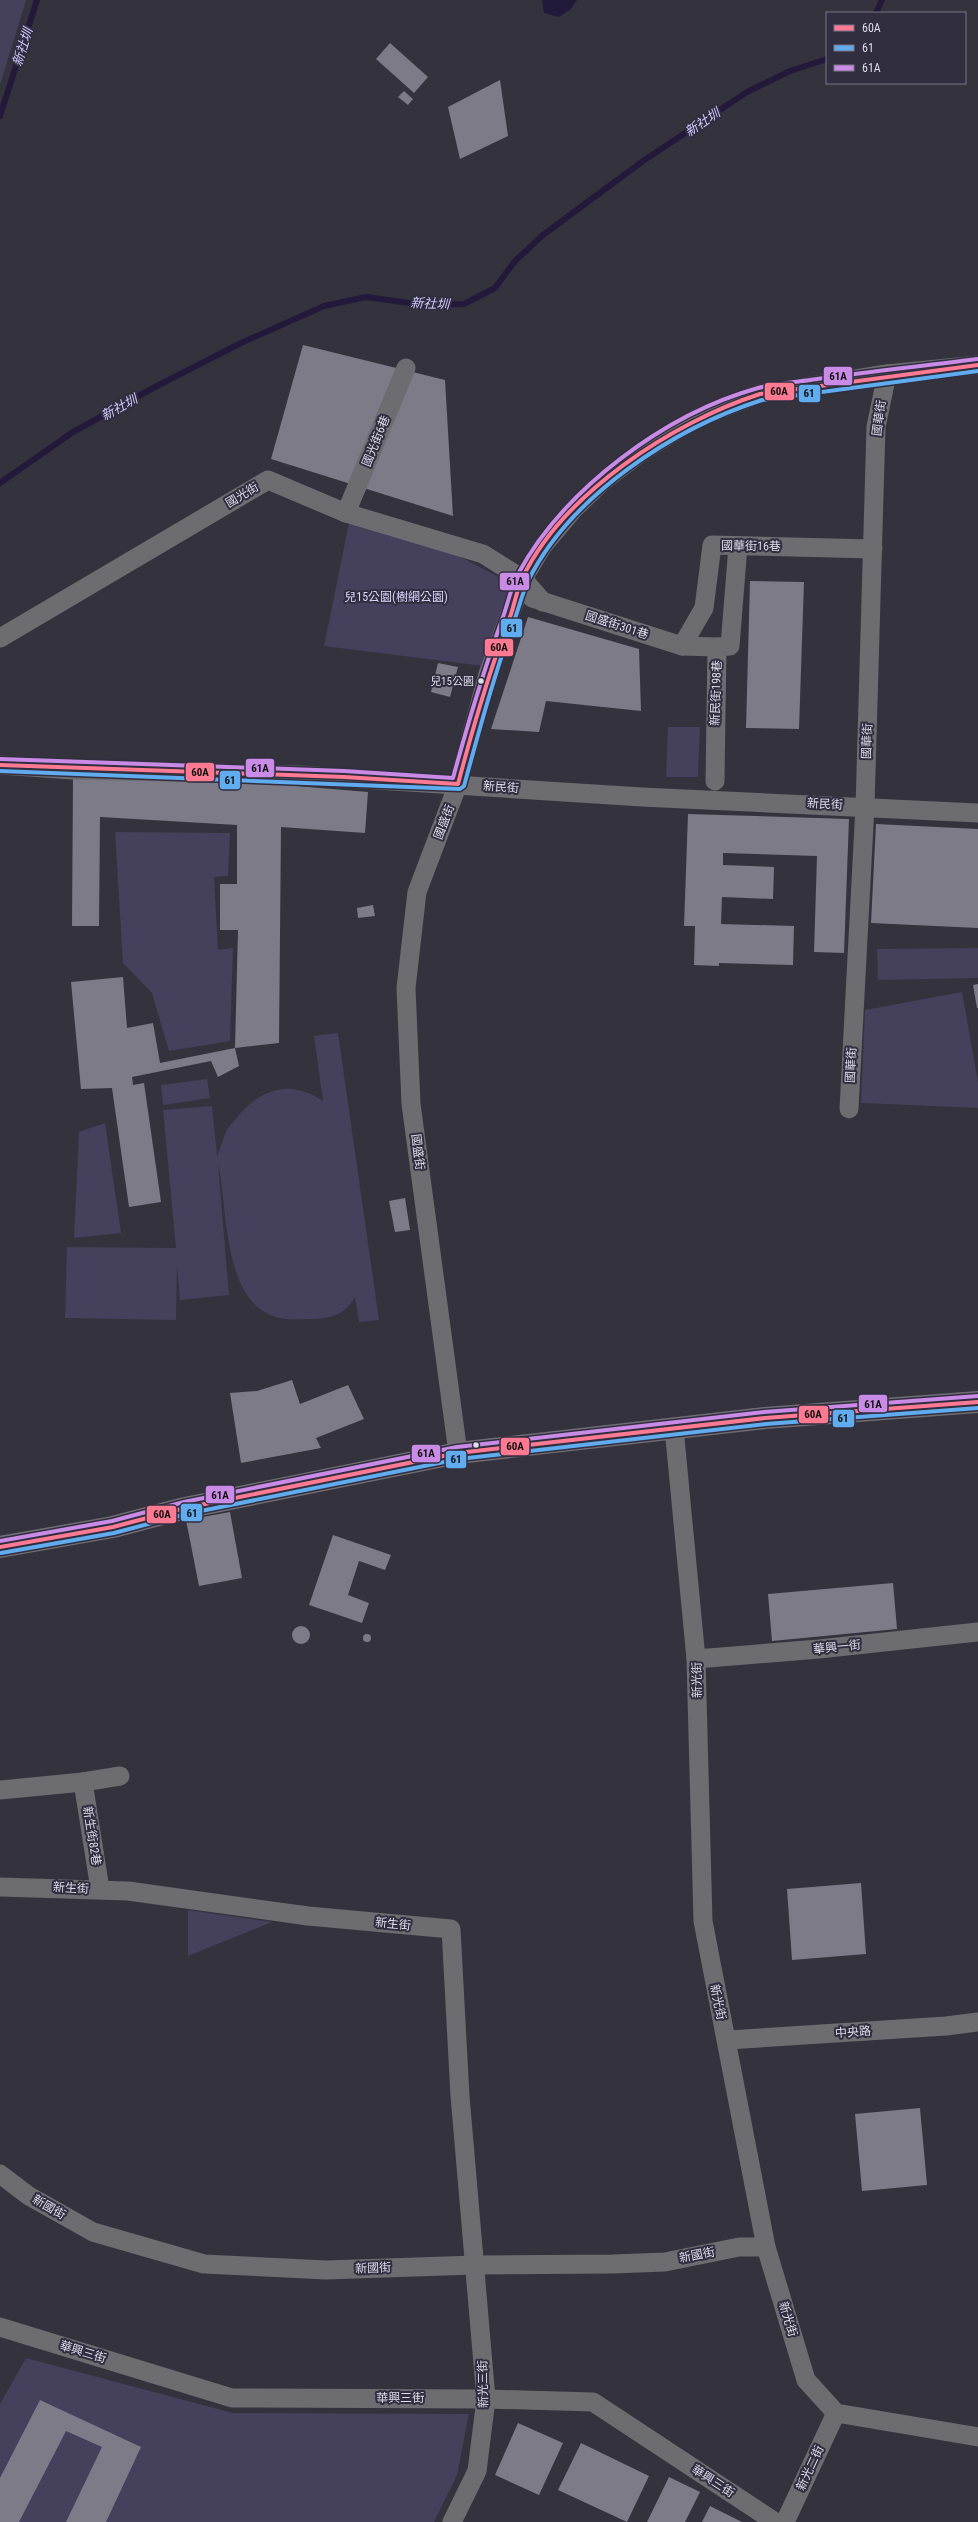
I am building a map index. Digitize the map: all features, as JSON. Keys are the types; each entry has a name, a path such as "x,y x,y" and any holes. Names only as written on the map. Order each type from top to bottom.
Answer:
{"main road":[{"path":"0,1547 113,1527 185,1508 458,1453 765,1418 978,1402"}],"street":[{"name":"國盛街","path":"458,1453 411,1104 406,988 417,892 458,784 488,674 521,587 542,547 574,509 602,482 643,451 697,418 759,394 887,374 978,365"},
{"name":"國光街6巷","path":"346,513 406,368"},
{"name":"國華街","path":"849,1109 865,806 876,427 887,374"},
{"name":"國光街","path":"0,638 268,480 346,513 482,554 521,587 543,602"},
{"name":"國華街16巷","path":"682,646 704,608 712,546 873,549"},
{"name":"新民街198巷","path":"715,781 717,647 730,646 738,546"},
{"name":"國盛街301巷","path":"543,602 682,646 717,647"},
{"name":"新民街","path":"0,765 73,770 299,775 642,797 865,806 978,813"},
{"name":"新光街","path":"674,1428 696,1659 703,1921 719,2012 728,2040 766,2247 806,2380 836,2413"},
{"name":"華興一街","path":"696,1659 835,1648 978,1632"},
{"path":"0,1790 83,1782 120,1776"},
{"name":"新生街82巷","path":"83,1782 100,1889"},
{"name":"新生街","path":"0,1887 100,1889 154,1894 308,1916 451,1929 460,2096 475,2265"},
{"name":"中央路","path":"728,2040 946,2026 978,2022"},
{"name":"新國街","path":"0,2174 29,2196 93,2232 204,2264 326,2270 475,2265 613,2264 664,2262 739,2247 766,2247"},
{"name":"新光三街","path":"452,2522 477,2471 486,2399 475,2265"},
{"name":"華興三街","path":"0,2327 232,2398 486,2399 593,2402 775,2522"},
{"path":"836,2413 978,2437"},
{"name":"新光二街","path":"785,2522 836,2413"}],"green space":[{"path":"0,0 26,0 0,85"},
{"name":"兒15公園(樹網公園)","path":"349,523 455,554 514,585 484,666 324,646"},
{"path":"668,727 700,727 698,777 666,777"},
{"path":"115,832 230,833 228,876 214,877 218,950 233,948 230,1041 169,1051 152,993 123,963"},
{"path":"978,948 978,978 878,980 877,949"},
{"path":"962,992 978,1082 978,1108 861,1103 865,1010"},
{"path":"338,1033 379,1320 359,1322 355,1297 346,1309 335,1316 293,1319 286,1319 265,1312 250,1298 239,1279 232,1256 227,1232 218,1164 229,1295 180,1300 177,1265 176,1320 65,1318 67,1247 176,1248 163,1110 212,1106 217,1156 228,1128 257,1098 278,1090 289,1089 300,1090 323,1101 314,1036"},
{"path":"207,1079 210,1098 163,1105 161,1085"},
{"path":"105,1123 121,1233 74,1238 79,1132"},
{"path":"188,1910 272,1922 188,1956"},
{"path":"26,2358 233,2413 469,2414 457,2475 434,2522 0,2522 0,2404"}],"shaded area":[{"path":"542,0 577,0 571,9 559,17 544,13"}],"building":[{"path":"390,43 428,77 414,93 376,59"},
{"path":"500,80 508,136 460,159 448,107"},
{"path":"404,91 413,99 408,105 398,97"},
{"path":"303,345 445,380 453,516 271,459"},
{"path":"750,581 804,582 799,729 746,728"},
{"path":"528,617 639,649 641,711 546,701 539,732 491,729"},
{"path":"438,663 458,667 450,697 431,692"},
{"path":"73,776 284,785 368,792 365,833 281,827 279,1043 235,1048 238,930 220,930 220,884 237,884 237,825 100,817 99,926 72,926"},
{"path":"688,814 849,819 844,953 814,952 817,856 723,853 723,865 774,867 773,899 722,897 721,924 794,926 793,965 719,963 719,966 694,965 695,926 684,926"},
{"path":"876,824 978,829 978,928 871,923"},
{"path":"373,905 375,916 358,918 357,908"},
{"path":"123,977 127,1028 153,1023 160,1063 235,1048 239,1066 218,1077 211,1061 132,1077 133,1085 144,1083 161,1202 129,1207 112,1088 81,1089 71,982"},
{"path":"978,984 978,1008 977,1008 973,985"},
{"path":"405,1198 410,1230 395,1232 389,1201"},
{"path":"292,1380 300,1404 348,1385 364,1419 316,1438 321,1448 241,1463 230,1393 257,1391"},
{"path":"230,1512 242,1578 199,1586 186,1520"},
{"path":"333,1535 391,1555 385,1570 359,1561 348,1595 369,1603 362,1623 309,1605"},
{"path":"893,1583 897,1629 772,1641 768,1594"},
{"path":"301,1626 307,1629 310,1635 307,1641 301,1644 295,1641 292,1635 295,1629"},
{"path":"367,1634 370,1635 370,1641 367,1642 364,1641 363,1638 364,1635"},
{"path":"861,1883 866,1954 792,1960 787,1889"},
{"path":"920,2108 927,2185 862,2191 855,2114"},
{"path":"40,2400 141,2447 106,2522 66,2522 102,2447 66,2431 19,2522 0,2522 0,2478"},
{"path":"518,2423 563,2443 539,2495 495,2475"},
{"path":"581,2443 649,2476 627,2522 558,2490"},
{"path":"669,2477 700,2492 685,2522 647,2522"},
{"path":"710,2506 742,2522 702,2522"}],"waterway":[{"name":"新社圳","path":"0,116 37,0"},
{"name":"新社圳","path":"876,12 882,0"},
{"name":"新社圳","path":"0,483 73,432 155,387 241,343 324,306 366,297 424,305 464,304 495,288 515,261 543,235 643,161 747,92 790,71 826,59"}],"transit line":[{"name":"61A","path":"0,759 344,771 453,778 483,676 511,590 518,574 538,543 562,513 590,485 620,459 653,436 688,416 723,400 758,388 837,376 977,359"},
{"name":"60A","path":"0,765 344,777 458,784 482,698 522,579 540,548 564,518 592,490 623,465 657,442 692,423 726,407 760,394 978,365"},
{"name":"61","path":"0,771 460,789 464,786 493,682 528,581 547,550 570,521 597,494 628,469 660,447 694,428 728,412 762,400 978,371"},
{"name":"61A","path":"0,1541 112,1521 184,1502 457,1447 764,1412 978,1396"},
{"name":"60A","path":"0,1547 113,1527 185,1508 458,1453 765,1418 978,1402"},
{"name":"61","path":"1,1553 114,1533 186,1514 459,1459 766,1424 978,1408"}],"place":[{"name":"兒15公園","path":"481,681"}]}
